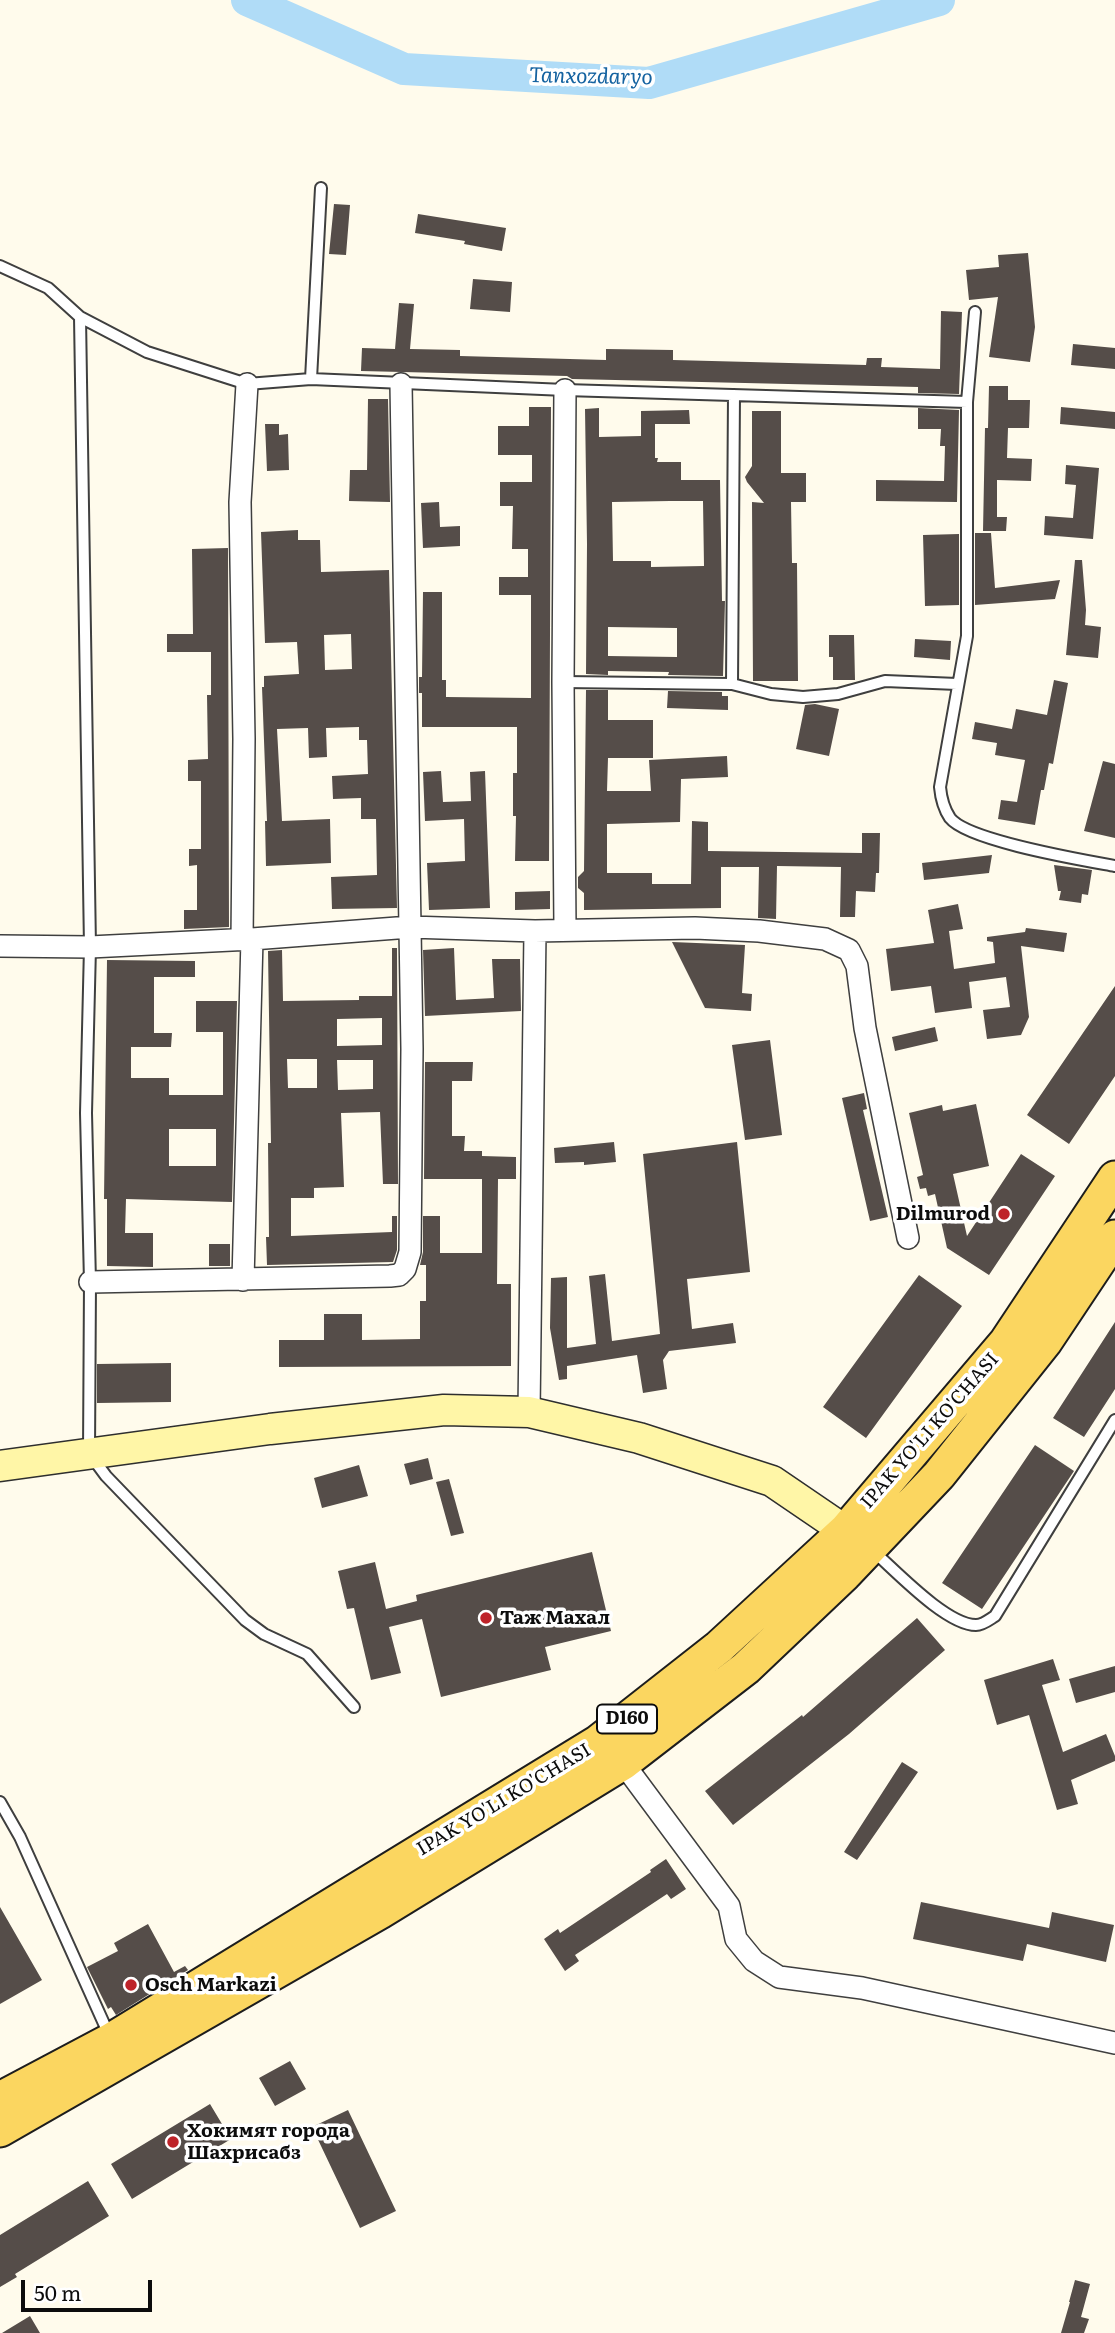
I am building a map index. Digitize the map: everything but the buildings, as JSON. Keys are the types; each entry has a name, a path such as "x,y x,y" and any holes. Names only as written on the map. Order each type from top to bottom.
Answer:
{"main road":[{"name":"IPAK YO'LI KO'CHASI","path":"0,2130 380,1912 623,1763 746,1668 858,1539 1006,1342 1115,1178"},
{"name":"IPAK YO'LI KO'CHASI","path":"0,2099 111,2040 598,1742 939,1475 1045,1342 1115,1237"},
{"path":"0,1465 270,1429 444,1410 529,1412 639,1438 772,1481 858,1539"}],"street":[{"path":"243,1280 247,939 240,502 247,384"},
{"path":"90,1282 390,1276 399,1275 405,1269 410,1252 412,1163 401,384"},
{"path":"565,390 565,929"},
{"path":"0,946 90,947 410,927 535,931 695,928 825,939 849,950 857,966 865,1028 908,1238"},
{"path":"529,1412 535,931"},
{"path":"623,1763 729,1906 736,1939 754,1961 779,1976 862,1988 1115,2043"}],"lane":[{"path":"312,379 321,188"},
{"path":"0,267 48,288 79,317 148,352 247,384 312,379 565,390 967,402"},
{"path":"975,312 967,402 967,636 940,787 941,799 950,818 970,833 1064,857 1115,866"},
{"path":"79,317 90,947 86,1114 90,1282 89,1453 106,1476 244,1620 264,1634 307,1654 354,1707"},
{"path":"732,684 734,395"},
{"path":"564,682 732,684 771,694 803,697 838,694 885,681 957,684"},
{"path":"858,1539 948,1616 977,1625 985,1622 996,1616 1115,1420"},
{"path":"0,1802 20,1837 111,2040"}],"waterway":[{"name":"Tanxozdaryo","path":"247,0 404,69 649,83 939,0"}],"place":[{"name":"Dilmurod","path":"1004,1214"},
{"name":"Таж Махал","path":"486,1618"},
{"name":"Osch Markazi","path":"131,1985"},
{"name":"Хокимят города Шахрисабз","path":"173,2142"}]}
